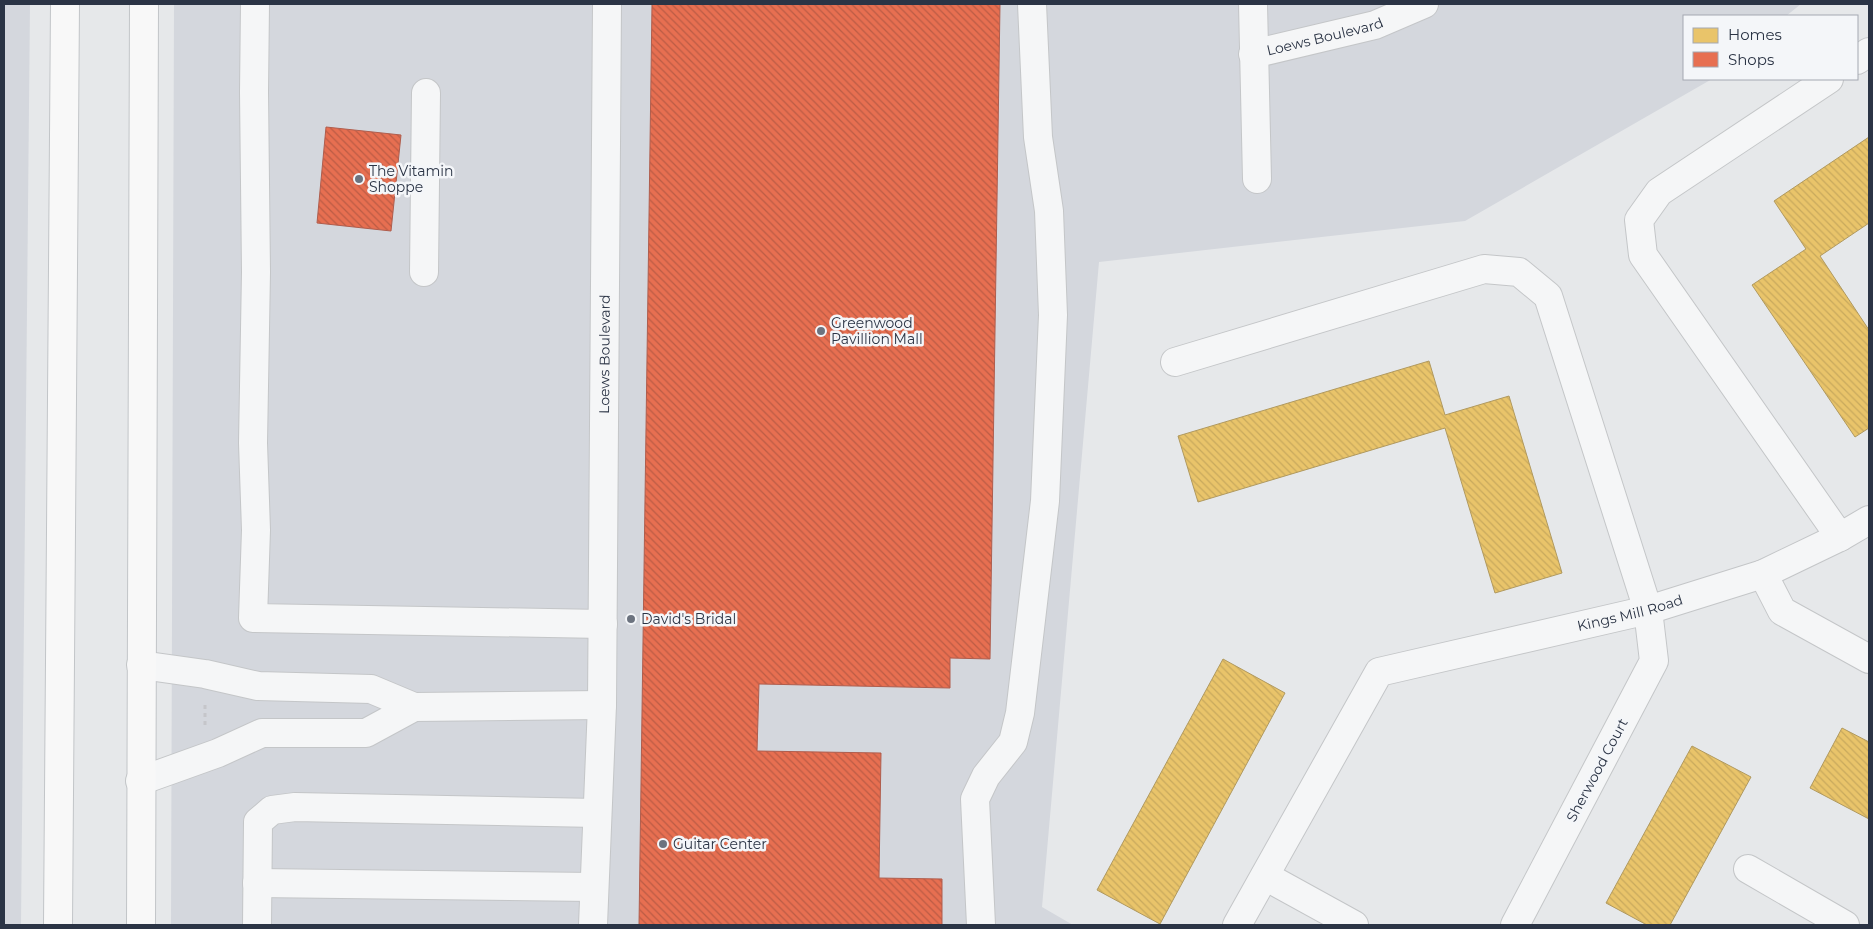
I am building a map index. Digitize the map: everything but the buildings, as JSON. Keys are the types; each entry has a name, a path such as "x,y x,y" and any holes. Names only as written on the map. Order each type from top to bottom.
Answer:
{"main road":[{"path":"58,925 65,4"},
{"path":"141,925 144,4"}],"street":[{"path":"255,4 256,272 253,443 256,530 253,618 603,624"},
{"name":"Loews Boulevard","path":"593,925 602,705 607,4"},
{"path":"1253,4 1257,179"},
{"name":"Loews Boulevard","path":"1253,54 1374,25 1424,4"},
{"path":"981,925 975,799 986,776 1013,742 1020,713 1045,501 1053,315 1049,211 1038,137 1032,8"},
{"path":"1858,59 1869,52"},
{"path":"1827,80 1659,192 1639,220 1644,255 1840,537"},
{"path":"424,272 426,93"},
{"name":"Sherwood Court","path":"1175,362 1484,269 1519,272 1548,296 1648,610 1654,662 1515,925"},
{"name":"Kings Mill Road","path":"1265,876 1379,672 1648,610 1763,574 1840,537 1869,520"},
{"path":"1763,574 1782,611 1869,659"},
{"path":"141,666 205,674 258,686 371,689 414,706 602,705"},
{"path":"140,781 218,753 262,733 366,733 414,706"},
{"path":"257,925 258,822 272,810 295,807 597,813"},
{"path":"1748,869 1845,925"},
{"path":"1237,925 1265,876 1354,925"},
{"path":"257,883 594,887"}],"path":[{"path":"206,698 206,734"}],"shaded area":[{"path":"4,4 30,4 21,925 4,925"},
{"path":"174,4 1801,4 1787,15 1683,15 1683,80 1710,80 1465,221 1099,262 1042,907 1073,925 171,925"}],"place":[{"name":"The Vitamin Shoppe","path":"359,179"},
{"name":"Greenwood Pavillion Mall","path":"821,331"},
{"name":"David's Bridal","path":"631,619"},
{"name":"Guitar Center","path":"663,844"}]}
